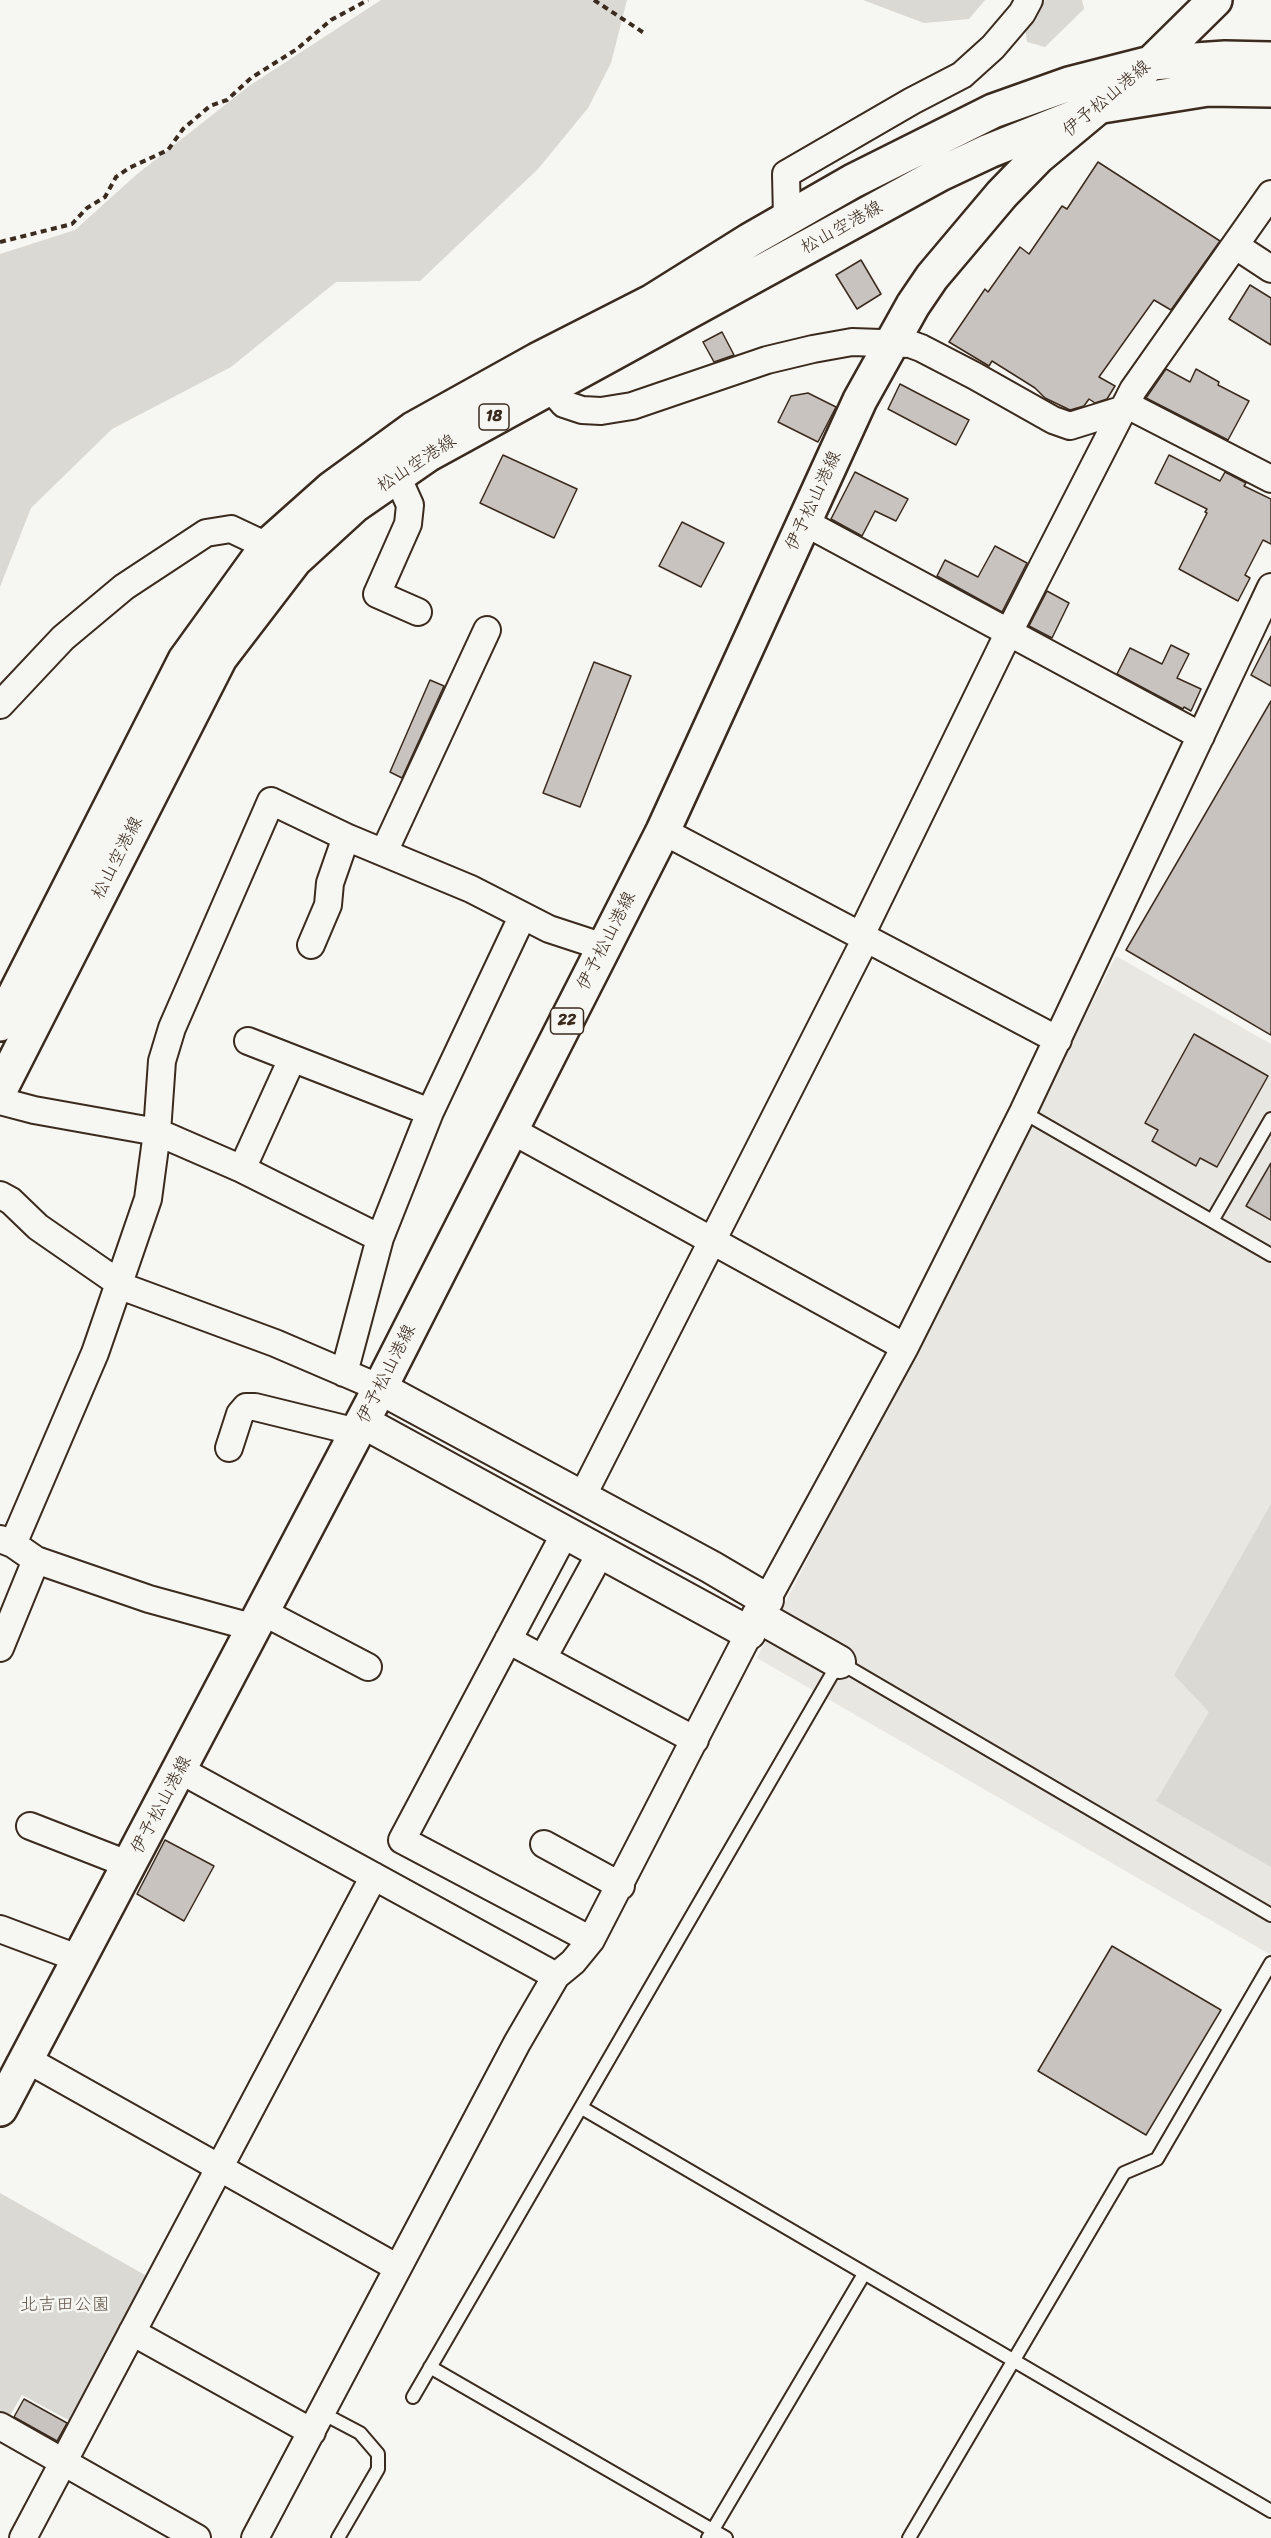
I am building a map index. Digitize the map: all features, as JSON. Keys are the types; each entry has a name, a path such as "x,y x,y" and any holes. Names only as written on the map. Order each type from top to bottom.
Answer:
{"main road":[{"name":"伊予松山港線","path":"0,2109 14,2068 80,1959 259,1620 380,1388 663,831 860,400 913,304 932,277 1002,194 1047,150 1151,63 1215,0"},
{"name":"松山空港線","path":"0,1024 185,660 281,552 332,488 412,429 537,360 651,302 787,218 872,171 993,111 1069,84 1151,63 1225,58 1271,59"},
{"name":"松山空港線","path":"0,1090 220,658 281,552 354,506 429,454 940,174 999,146 1102,106 1208,89 1271,90"}],"street":[{"path":"787,218 786,174 962,75 993,47 1022,13 1029,0"},
{"path":"582,1497 714,1241 864,937 1009,632 1122,410 1133,390 1271,194"},
{"path":"1236,246 1271,269"},
{"path":"549,387 564,404 582,410 602,411 632,406 767,360 813,349 852,342 893,342 921,348 1053,420 1070,426 1131,407 1271,479"},
{"path":"397,476 410,506 408,524 377,594 418,612"},
{"path":"804,522 1201,736"},
{"path":"0,705 63,638 124,587 206,533 231,529 281,552"},
{"path":"255,2538 517,2043 556,1976 573,1962 591,1940 621,1886 758,1616 905,1347 1058,1040 1271,588"},
{"path":"384,852 487,630"},
{"path":"368,1667 259,1620 149,1599 36,1560 6,1541 95,1353 148,1199 157,1132 162,1060 172,1028 271,801 346,837 471,889 549,929 604,947"},
{"path":"663,831 1058,1040"},
{"path":"311,945 328,905 330,883 346,837"},
{"path":"344,1373 380,1238 430,1112 522,917"},
{"path":"248,1041 430,1112"},
{"path":"242,1169 292,1059"},
{"path":"0,1101 34,1110 157,1132 242,1169 380,1238"},
{"path":"511,1130 905,1347"},
{"path":"0,1195 11,1201 38,1227 126,1288 275,1343 380,1388 582,1497 758,1616 839,1662"},
{"path":"229,1448 240,1414 246,1407 360,1427 601,1552 758,1616"},
{"path":"565,1533 402,1840 591,1940"},
{"path":"543,1658 601,1552"},
{"path":"0,1648 36,1560"},
{"path":"508,1640 695,1740"},
{"path":"180,1770 556,1976"},
{"path":"30,1826 130,1865"},
{"path":"544,1844 621,1886"},
{"path":"23,2538 374,1876"},
{"path":"0,1929 80,1959"},
{"path":"14,2068 220,2167 398,2268"},
{"path":"132,2332 317,2422"},
{"path":"0,2426 197,2538"}],"lane":[{"path":"1023,1112 1271,1255"},
{"path":"1212,1221 1271,1119"},
{"path":"412,2397 582,2108 839,1662 1271,1915"},
{"path":"909,2538 1124,2173 1157,2159 1271,1963"},
{"path":"582,2108 1271,2511"},
{"path":"710,2534 864,2274"},
{"path":"430,2367 710,2534 726,2538"},
{"path":"317,2422 360,2433 378,2454 378,2469 338,2538"}],"path":[{"path":"0,242 72,224 87,208 105,197 116,177 129,168 168,150 183,129 210,106 227,100 251,78 297,49 331,20 368,0"},
{"path":"594,0 644,33"}],"shaded area":[{"path":"1116,956 1271,1044 1271,1955 757,1658"}],"green space":[{"path":"381,0 627,0 611,63 588,108 538,169 420,281 336,282 231,367 112,429 31,508 0,587 0,254 75,230 136,175 249,86"},
{"path":"863,0 985,0 969,19 924,23"},
{"path":"1045,0 1082,0 1084,9 1045,47 1027,42 1025,28"},
{"path":"1271,1504 1271,1867 1156,1801 1209,1712 1174,1675"},
{"name":"北吉田公園","path":"0,2193 152,2279 76,2424 22,2395 9,2417 0,2412"}],"building":[{"path":"1098,162 1220,241 1171,310 1154,300 1099,377 1115,386 1107,399 1095,403 1089,399 1084,406 1070,410 1045,398 1035,388 992,361 989,366 949,342 985,289 988,292 1020,247 1029,254 1062,206 1067,209"},
{"path":"861,260 881,294 857,309 836,275"},
{"path":"1250,285 1271,298 1271,345 1229,319"},
{"path":"722,332 734,355 714,362 703,342"},
{"path":"1166,369 1190,382 1196,369 1219,382 1218,385 1249,401 1228,440 1146,398"},
{"path":"900,384 969,420 956,445 888,409"},
{"path":"808,393 836,407 818,442 778,422 791,396"},
{"path":"503,455 577,489 554,538 480,503"},
{"path":"1169,455 1220,481 1225,472 1246,483 1244,486 1271,499 1271,544 1263,540 1245,575 1250,578 1238,601 1179,569 1207,509 1155,483"},
{"path":"855,472 908,499 896,521 875,511 862,536 831,519"},
{"path":"682,522 724,543 701,587 659,566"},
{"path":"995,546 1027,563 1002,612 937,576 945,560 978,577"},
{"path":"1047,591 1069,603 1052,638 1029,626"},
{"path":"1271,636 1271,686 1251,675"},
{"path":"1171,645 1189,654 1177,678 1201,689 1191,711 1117,674 1130,648 1162,664"},
{"path":"594,662 631,676 580,807 543,793"},
{"path":"430,680 444,686 402,778 390,772"},
{"path":"1271,701 1271,1035 1126,950"},
{"path":"1194,1034 1268,1076 1217,1167 1200,1158 1196,1166 1152,1141 1158,1130 1145,1123"},
{"path":"1271,1163 1271,1220 1246,1206"},
{"path":"165,1840 214,1866 184,1921 137,1894"},
{"path":"1112,1946 1221,2010 1146,2135 1038,2071"},
{"path":"24,2399 67,2423 57,2441 14,2417"}]}
